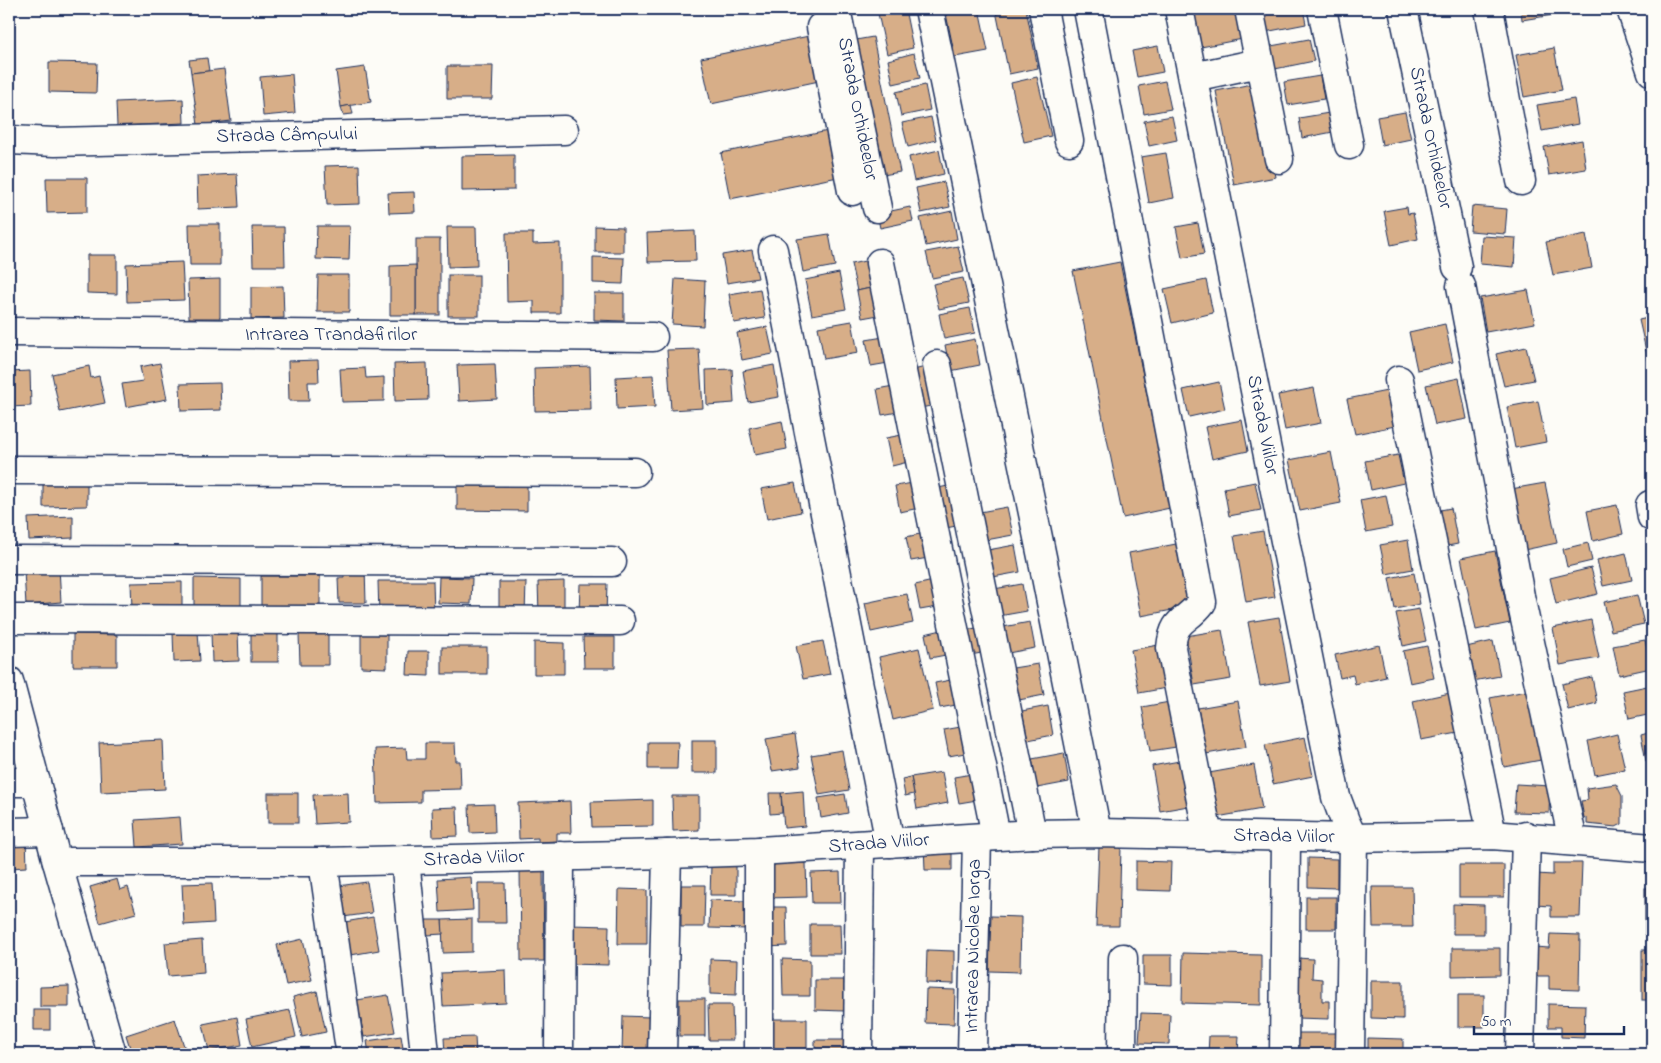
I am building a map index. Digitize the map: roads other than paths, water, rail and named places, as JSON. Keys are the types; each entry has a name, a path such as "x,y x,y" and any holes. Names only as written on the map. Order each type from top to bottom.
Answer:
{"street":[{"path":"818,9 852,190"},
{"name":"Strada Orhideelor","path":"836,9 877,208"},
{"path":"929,9 1097,833"},
{"path":"1043,9 1069,141"},
{"path":"1088,9 1202,602 1195,611 1181,620 1173,633 1171,648 1208,836"},
{"name":"Strada Viilor","path":"1179,9 1336,797 1344,821 1353,838"},
{"path":"1248,9 1279,160"},
{"path":"1322,9 1350,146"},
{"name":"Strada Orhideelor","path":"1403,9 1459,276 1520,596 1573,841"},
{"path":"1489,9 1521,181"},
{"path":"1631,9 1652,72"},
{"path":"1193,77 1259,63"},
{"name":"Strada Câmpului","path":"9,140 55,142 564,130"},
{"path":"773,250 890,843"},
{"name":"Intrarea Nicolae Iorga","path":"880,263 986,837 972,1054"},
{"name":"Intrarea Trandafirilor","path":"9,332 653,337"},
{"path":"937,364 1032,834"},
{"path":"1399,380 1492,834"},
{"path":"9,470 635,472"},
{"path":"9,560 612,562"},
{"path":"9,620 620,621"},
{"path":"9,682 57,862 112,1054"},
{"path":"9,782 36,782"},
{"path":"9,832 49,831"},
{"name":"Strada Viilor","path":"57,862 323,862 667,854 759,851 1032,834 1097,833 1286,838 1492,834 1652,848"},
{"path":"1520,1054 1526,836"},
{"path":"1284,1054 1286,838"},
{"path":"1350,1054 1353,838"},
{"path":"858,1054 860,845"},
{"path":"758,1054 759,851"},
{"path":"662,1054 667,854"},
{"path":"560,856 560,1054"},
{"name":"Strada Viilor","path":"404,860 424,1054"},
{"path":"323,862 349,1043"},
{"path":"1122,1054 1123,958"}]}
